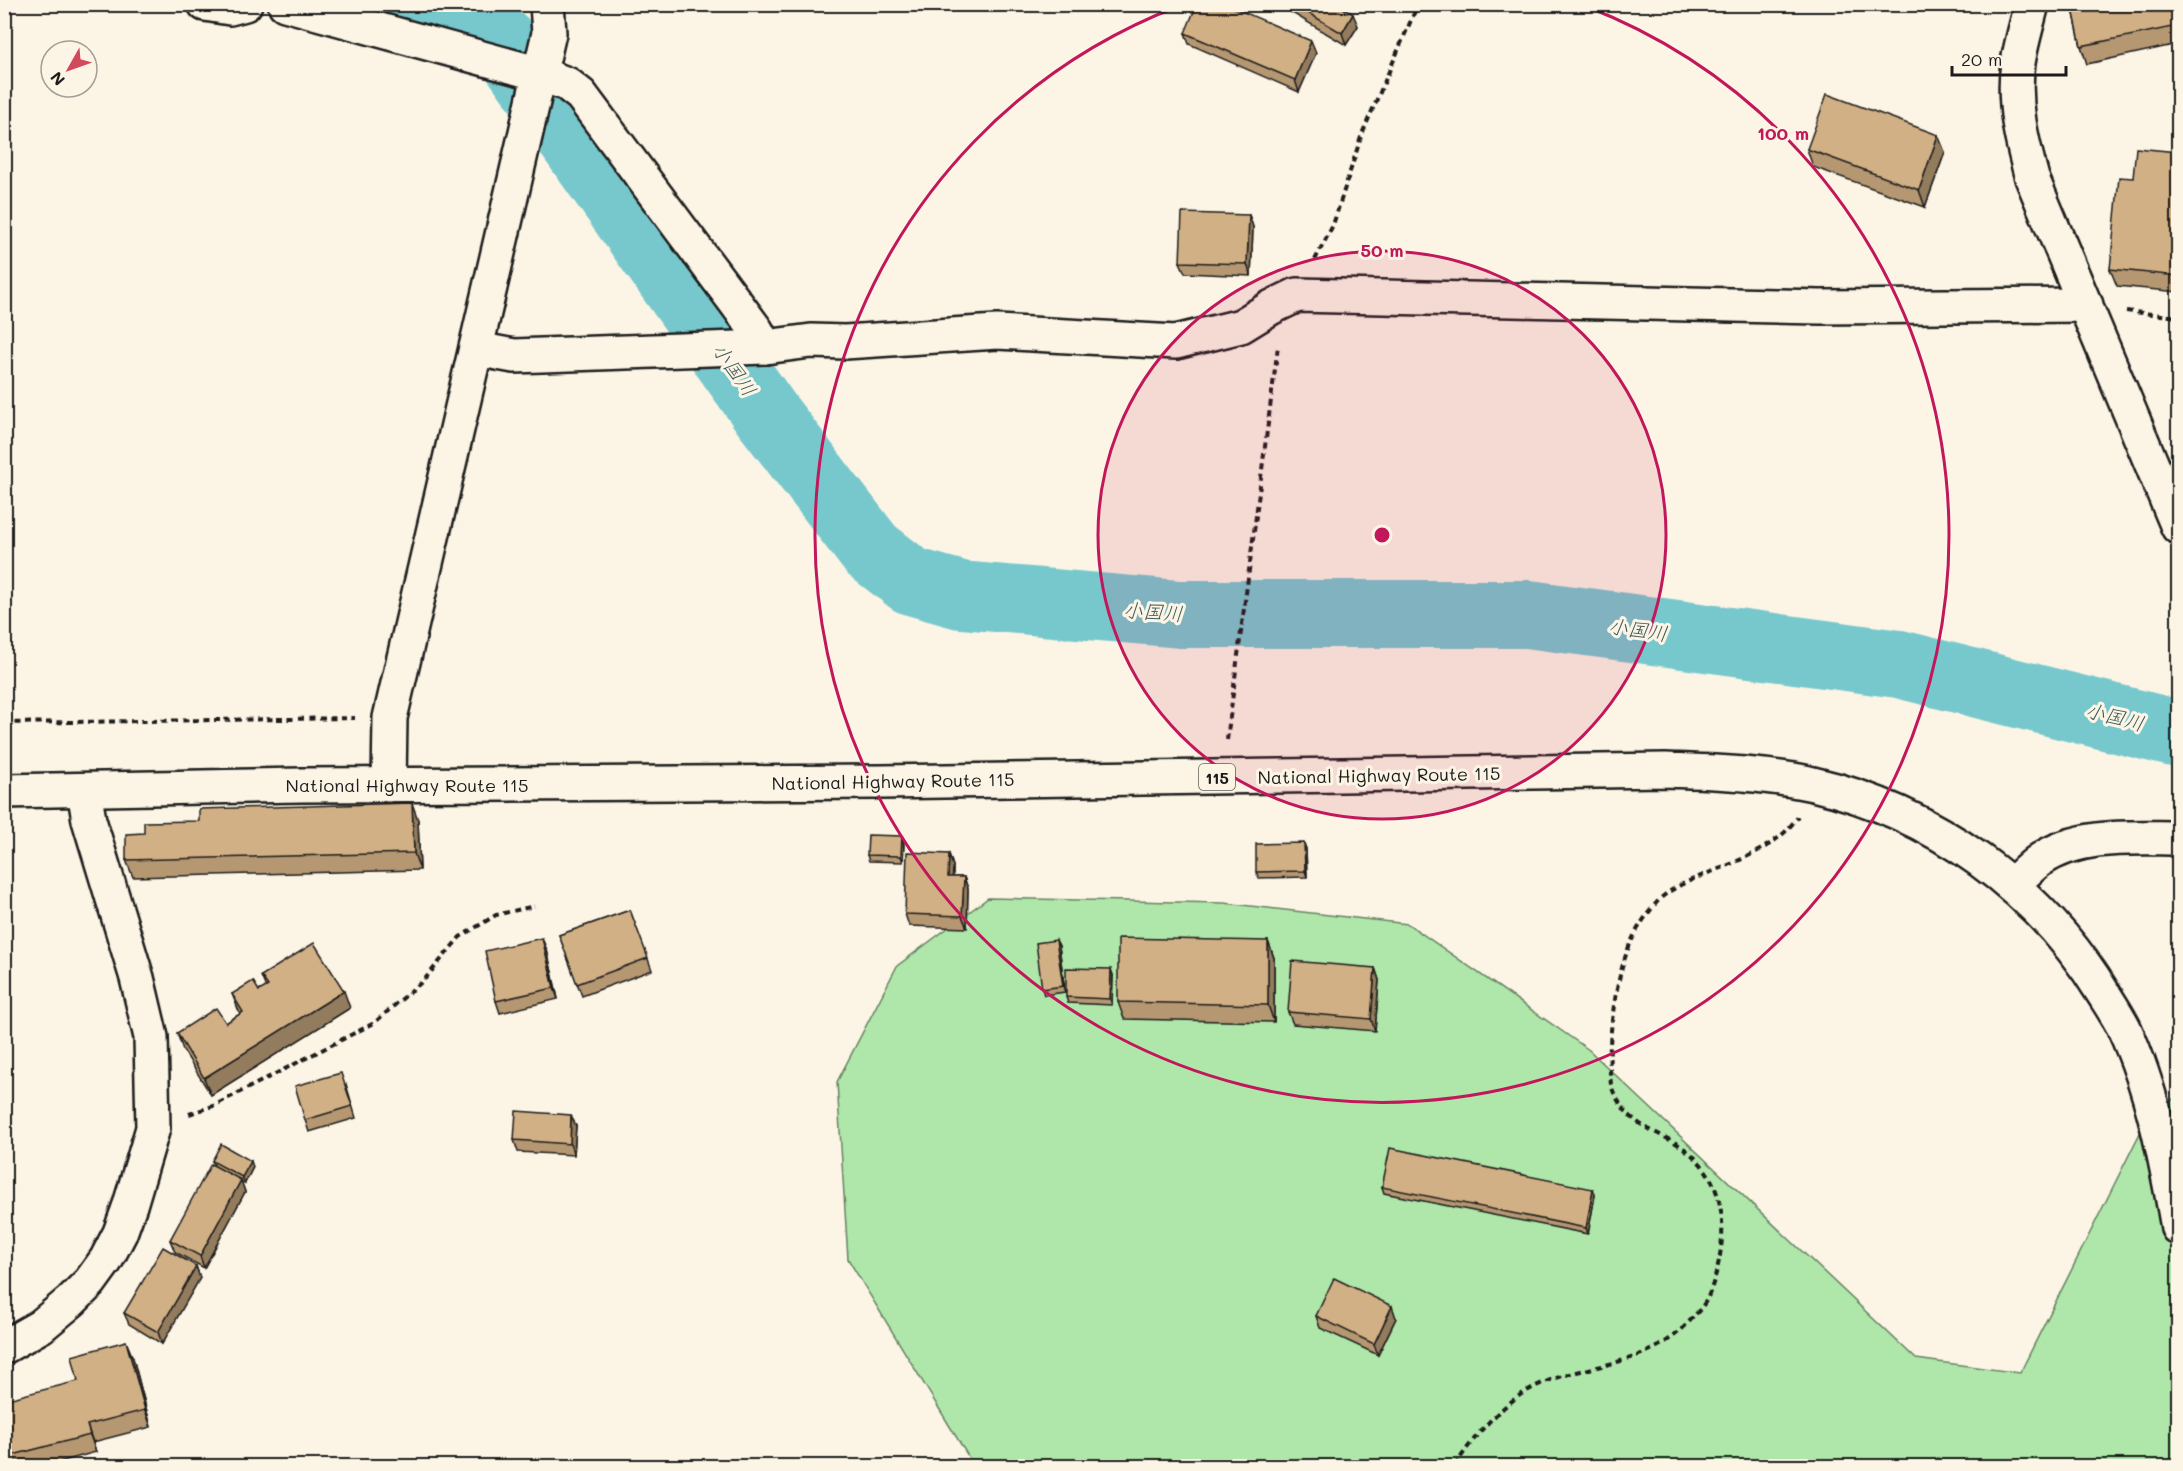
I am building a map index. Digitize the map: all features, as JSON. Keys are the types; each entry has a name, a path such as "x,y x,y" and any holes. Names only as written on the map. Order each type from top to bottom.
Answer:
{"main road":[{"path":"205,4 230,8 246,4"},
{"path":"285,4 540,74 567,84 581,95 756,330 765,347"},
{"path":"389,785 390,718 540,74 549,33 547,4"},
{"path":"2032,4 2018,65 2017,107 2021,139 2032,178 2178,527"},
{"path":"476,349 514,356 765,347 811,341 846,342 997,332 1176,342 1241,326 1296,295 1820,308 2086,305"},
{"name":"National Highway Route 115","path":"4,792 389,785 882,782 1665,770 1749,774 1813,784 1881,804 1916,820 1952,841 2012,885 2059,932 2090,970 2123,1026 2148,1089 2165,1154 2178,1228"},
{"path":"4,1347 41,1326 71,1301 90,1282 106,1260 120,1233 153,1128 151,1038 137,978 89,820 84,790"},
{"path":"2012,885 2041,859 2076,844 2104,839 2178,838"}],"path":[{"path":"1222,777 1273,374 1283,320 1333,225 1362,134 1418,4"},
{"path":"2086,305 2178,317"},
{"path":"4,723 390,718"},
{"path":"1455,1467 1478,1434 1524,1392 1559,1377 1623,1362 1670,1340 1694,1317 1707,1300 1718,1271 1722,1245 1722,1219 1718,1194 1711,1178 1690,1154 1675,1143 1645,1129 1623,1109 1611,1086 1610,1036 1617,987 1632,940 1659,900 1695,878 1727,866 1779,837 1799,816 1813,784"},
{"path":"152,1112 184,1115 213,1106 374,1023 424,980 460,938 496,915 534,906"}],"green space":[{"path":"988,898 1224,903 1408,924 1589,1050 1916,1359 2020,1373 2141,1131 2178,1094 2178,1466 974,1466 848,1259 837,1082 897,966"}],"building":[{"path":"1197,4 1225,4 1311,41 1295,80 1185,33"},
{"path":"1293,4 1337,4 1353,14 1342,33"},
{"path":"2072,4 2173,4 2177,26 2081,46"},
{"path":"1827,94 1938,135 1919,190 1807,149"},
{"path":"2136,148 2178,152 2178,276 2110,269 2119,177 2133,178"},
{"path":"1182,213 1249,215 1247,264 1180,262"},
{"path":"412,803 414,853 126,860 126,834 144,833 144,822 199,821 199,809"},
{"path":"868,835 902,836 901,856 867,855"},
{"path":"1304,843 1305,871 1256,872 1256,844"},
{"path":"907,852 949,854 948,877 964,877 962,916 905,914"},
{"path":"630,910 648,958 577,984 559,935"},
{"path":"542,938 554,988 496,1001 485,951"},
{"path":"1118,938 1268,941 1268,1005 1118,1002"},
{"path":"1056,940 1063,986 1042,989 1036,943"},
{"path":"314,943 344,991 204,1078 177,1033 216,1008 226,1023 243,1012 232,994 253,981 259,991 268,986 261,976"},
{"path":"1292,961 1375,968 1371,1019 1288,1012"},
{"path":"1066,968 1111,969 1110,999 1066,997"},
{"path":"341,1073 352,1106 305,1120 295,1086"},
{"path":"516,1111 571,1115 570,1144 514,1140"},
{"path":"221,1144 251,1161 242,1177 212,1161"},
{"path":"1390,1148 1593,1189 1586,1228 1382,1187"},
{"path":"211,1164 241,1180 200,1256 170,1240"},
{"path":"163,1247 196,1266 158,1332 124,1313"},
{"path":"1334,1278 1392,1306 1374,1344 1316,1316"},
{"path":"126,1341 145,1410 87,1425 90,1435 9,1456 4,1439 4,1400 78,1381 72,1356"}],"waterway":[{"name":"小国川","path":"395,4 503,42 767,415 871,550 911,581 961,595 1180,614 1528,614 1899,664 2174,733 2178,732"}]}
